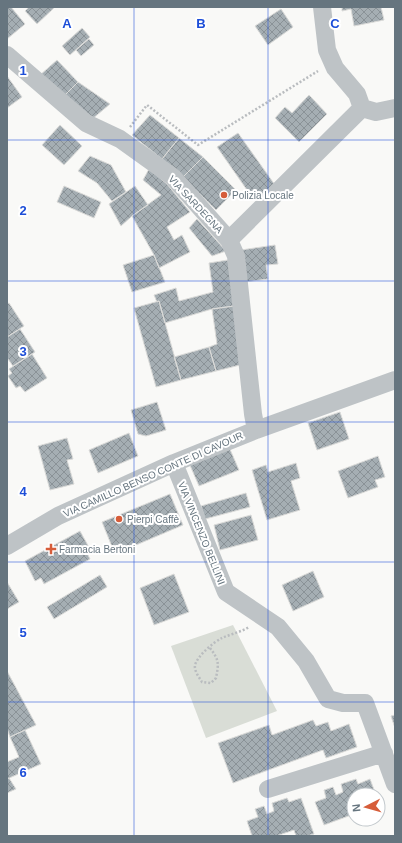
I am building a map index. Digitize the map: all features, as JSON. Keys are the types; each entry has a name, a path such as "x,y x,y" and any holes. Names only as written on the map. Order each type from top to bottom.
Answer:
{"street":[{"path":"322,7 327,50 335,68 357,94 362,108"},
{"name":"VIA SARDEGNA","path":"7,55 86,123 120,139 173,177 230,240 236,256 256,430"},
{"path":"362,108 376,112 395,108"},
{"path":"230,240 362,108"},
{"name":"VIA CAMILLO BENSO CONTE DI CAVOUR","path":"7,546 58,516 174,463 256,430 395,380"},
{"name":"VIA VINCENZO BELLINI","path":"174,463 226,592 278,626 306,660 328,699 343,703 365,703 395,784"},
{"path":"268,789 384,753"}],"path":[{"path":"120,139 147,105 198,145 332,62"},
{"path":"210,648 218,658 216,678 211,683 202,682 196,674 195,665 201,654 222,639 249,628 260,615"}],"shaded area":[{"path":"233,625 277,711 206,738 171,646"}],"building":[{"path":"7,7 11,7 25,24 7,39"},
{"path":"29,7 55,7 37,24 25,11"},
{"path":"342,7 381,7 384,20 354,26 351,9 342,11"},
{"path":"281,9 293,27 268,45 255,26"},
{"path":"82,28 90,37 70,55 62,46"},
{"path":"89,39 94,45 81,56 76,50"},
{"path":"57,60 78,82 63,97 39,76"},
{"path":"7,76 22,97 7,108"},
{"path":"78,82 110,104 91,120 63,97"},
{"path":"309,95 327,114 299,142 275,118 285,107 292,113"},
{"path":"150,115 179,138 162,159 132,135"},
{"path":"60,125 82,146 64,165 42,145"},
{"path":"238,133 275,185 254,200 217,147"},
{"path":"179,138 203,157 183,177 162,159"},
{"path":"90,156 111,165 126,192 112,201 97,183 78,171"},
{"path":"203,157 236,190 216,210 183,177"},
{"path":"149,169 167,184 190,212 167,227 174,240 182,235 190,252 159,268 154,255 132,216 161,195 143,180"},
{"path":"64,186 101,202 94,218 57,202"},
{"path":"135,186 148,205 121,226 109,204"},
{"path":"197,219 226,251 212,256 189,228"},
{"path":"275,245 278,264 266,265 268,279 245,282 241,250"},
{"path":"154,255 165,282 132,292 123,265"},
{"path":"228,260 234,306 212,309 165,323 159,301 157,302 154,295 176,288 179,301 213,292 209,263"},
{"path":"159,301 181,380 156,387 134,308"},
{"path":"9,303 24,326 7,337 7,304"},
{"path":"234,306 244,364 216,371 209,347 217,344 212,309"},
{"path":"20,329 35,352 13,366 8,359 7,360 7,337"},
{"path":"209,347 216,371 181,380 174,357"},
{"path":"32,354 47,378 25,392 20,386 16,388 8,376 12,373 9,369"},
{"path":"157,402 166,430 146,436 138,434 131,410"},
{"path":"340,412 349,439 317,450 308,423"},
{"path":"129,433 138,456 98,473 89,450"},
{"path":"67,438 73,459 67,460 74,484 50,490 38,446"},
{"path":"229,447 239,470 199,486 189,463"},
{"path":"378,456 385,477 375,480 378,487 348,498 338,471"},
{"path":"296,463 300,478 291,481 300,510 267,520 252,470 266,465 268,472"},
{"path":"246,493 250,507 205,519 201,506"},
{"path":"170,494 183,525 115,554 102,522"},
{"path":"251,515 258,540 220,550 214,525"},
{"path":"80,531 91,551 87,553 90,559 44,584 41,578 35,581 25,561"},
{"path":"313,571 324,597 293,611 282,585"},
{"path":"174,574 189,612 154,625 140,588"},
{"path":"100,575 107,587 54,619 47,607"},
{"path":"7,582 19,602 7,609"},
{"path":"7,671 36,725 10,737 7,728"},
{"path":"395,715 395,728 391,716"},
{"path":"313,720 316,726 328,722 331,731 349,724 357,747 326,758 323,750 233,783 218,743 269,725 272,735"},
{"path":"25,730 41,764 7,779 7,762 19,757 10,737"},
{"path":"9,778 16,789 7,793 7,779"},
{"path":"356,779 358,784 370,779 373,787 346,787 346,817 324,825 315,802 326,798 324,790 333,787 336,795 343,792 341,784"},
{"path":"287,798 289,802 301,798 314,834 296,836 294,830 276,836 252,836 247,821 258,817 255,809 264,806 267,814 274,811 272,803"}],"place":[{"name":"Polizia Locale","path":"224,195"},
{"name":"Pierpi Caffè","path":"119,519"},
{"name":"Farmacia Bertoni","path":"51,549"}]}
